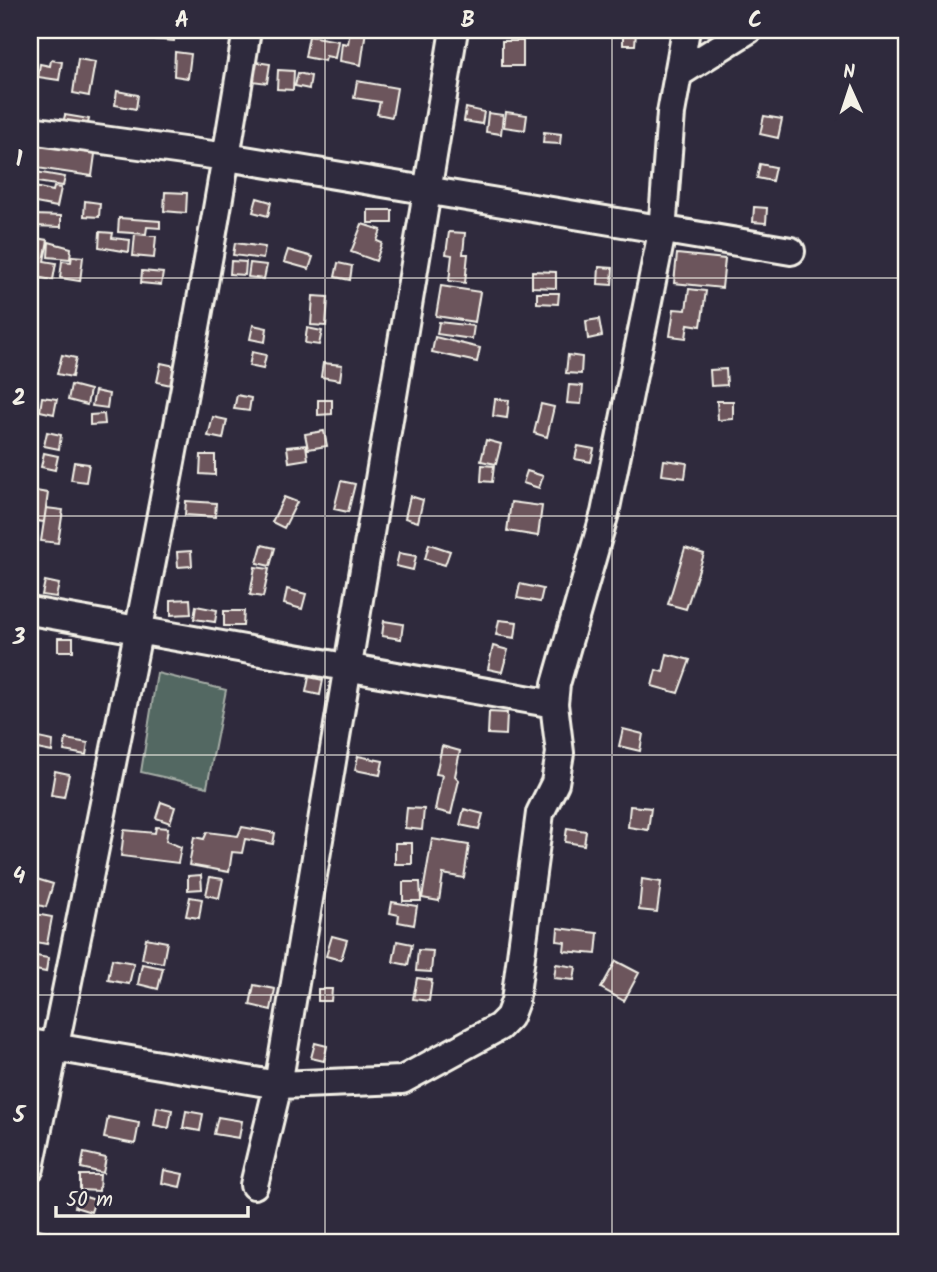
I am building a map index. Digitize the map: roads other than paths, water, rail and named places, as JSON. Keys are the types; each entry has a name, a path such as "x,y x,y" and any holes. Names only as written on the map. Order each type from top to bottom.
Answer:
{"street":[{"path":"30,1168 42,1046 138,628 227,157 247,30"},
{"path":"254,1185 278,1085 454,30"},
{"path":"42,1046 278,1085 402,1080 499,1027 509,1017 515,1001 540,813 555,783 560,752 554,704 556,684 605,513 662,232 671,113 686,30"},
{"path":"678,74 748,30"},
{"path":"30,130 227,157 426,189 662,232 791,251"},
{"path":"30,611 138,628 347,669 554,704"}]}
